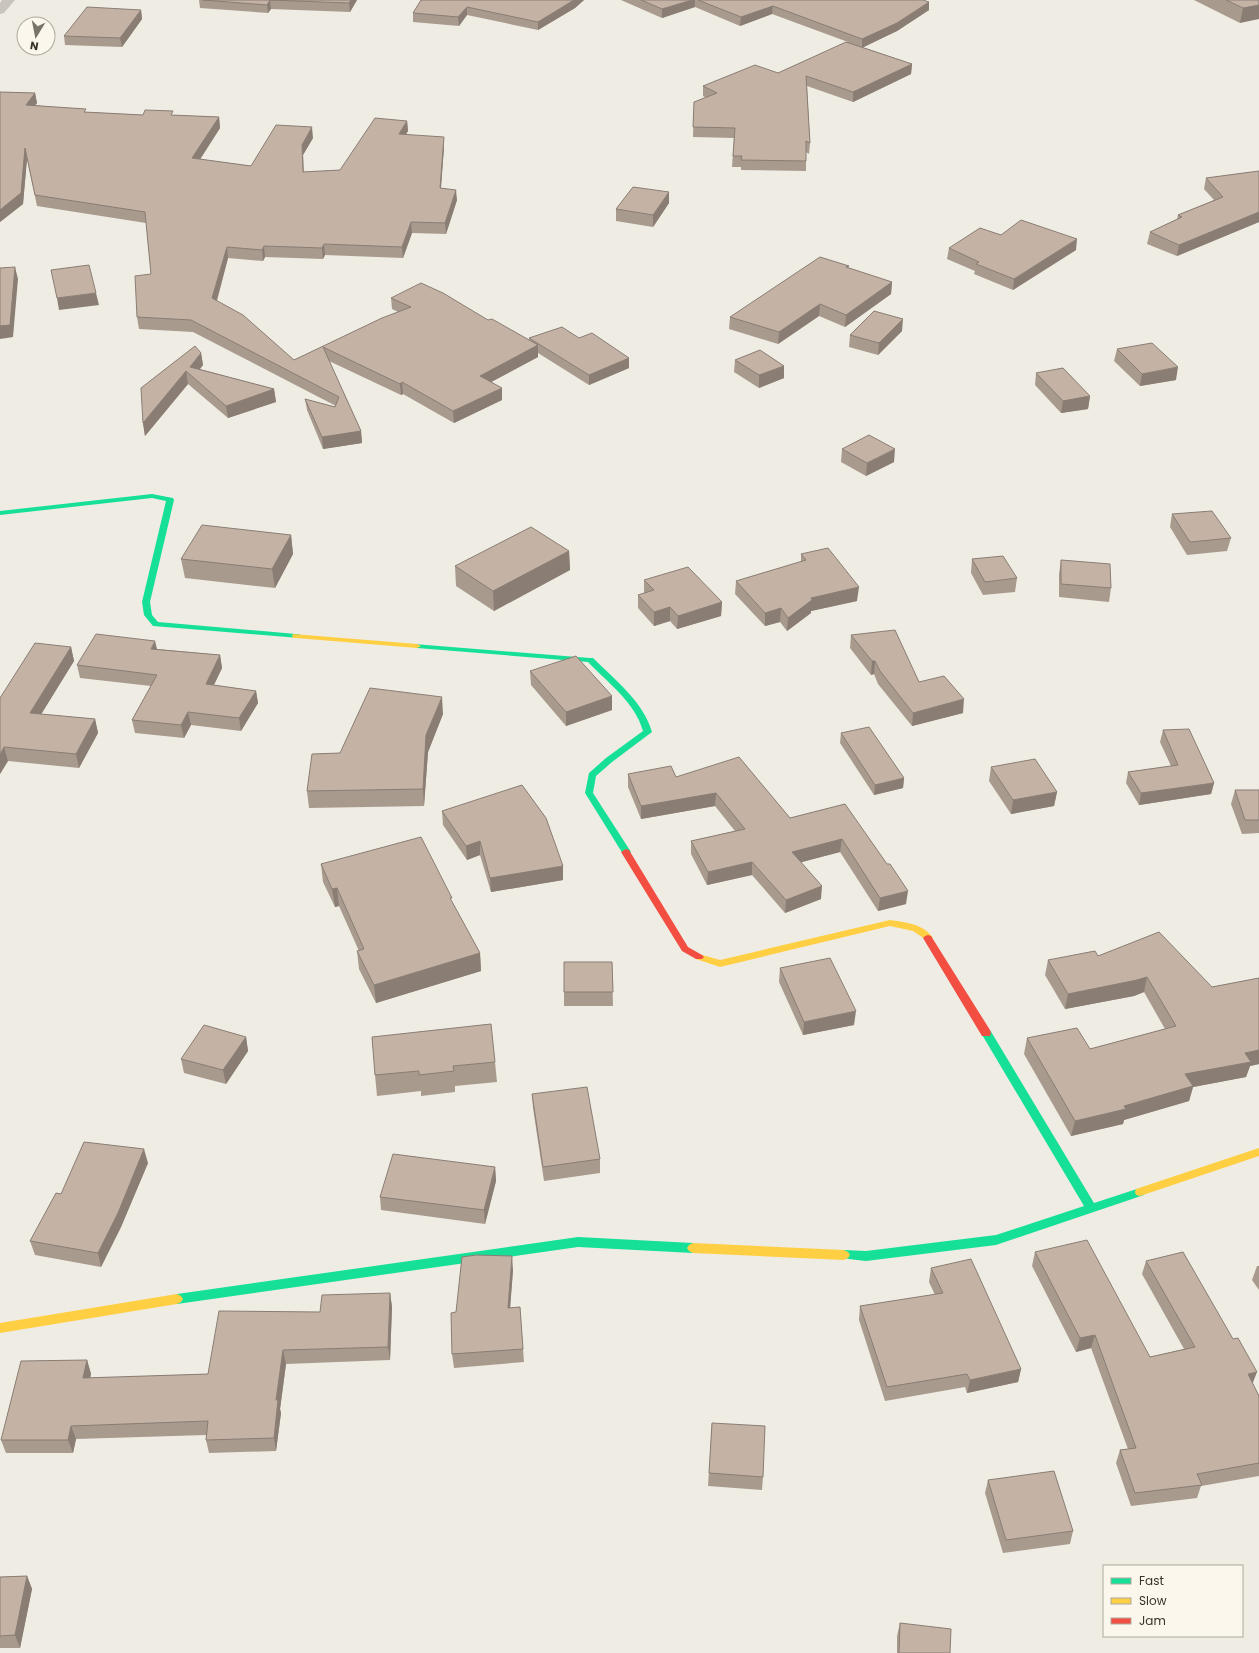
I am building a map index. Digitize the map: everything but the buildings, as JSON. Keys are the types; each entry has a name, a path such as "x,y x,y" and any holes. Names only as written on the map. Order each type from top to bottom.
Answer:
{"street":[{"path":"0,10 10,0"},
{"path":"0,513 152,496 170,500 146,602 148,615 156,624 590,660 641,712 647,723 648,732 609,760 592,775 589,793 685,949 703,960 720,964 890,923 913,928 926,934 1091,1208"},
{"path":"0,1328 176,1299 578,1242 866,1256 996,1240 1259,1152"}],"traffic: fast":[{"path":"0,513 152,496 170,500 146,602 148,615 156,624 296,636"},
{"path":"417,646 590,660 615,684 633,703 640,713 648,732 609,760 592,775 589,793 626,852"},
{"path":"986,1033 1091,1208"},
{"path":"844,1255 866,1256 996,1240 1140,1192"},
{"path":"177,1299 578,1242 693,1248"}],"traffic: slow":[{"path":"296,636 417,646"},
{"path":"699,957 720,964 890,923 916,929 921,931 928,938"},
{"path":"1140,1192 1259,1152"},
{"path":"693,1248 844,1255"},
{"path":"0,1328 177,1299"}],"traffic: jam":[{"path":"626,852 685,949 699,957"},
{"path":"928,938 986,1033"}]}
